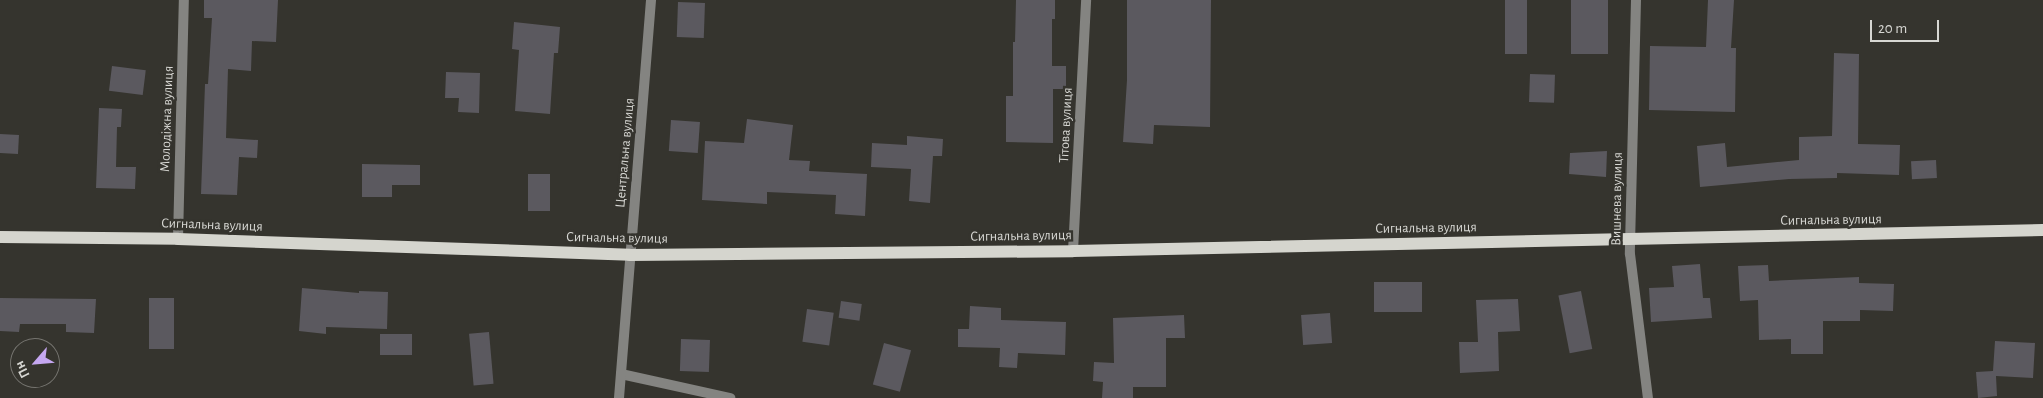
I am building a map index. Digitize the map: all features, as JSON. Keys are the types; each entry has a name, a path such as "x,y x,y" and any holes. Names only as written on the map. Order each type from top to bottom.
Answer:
{"main road":[{"name":"Сигнальна вулиця","path":"0,237 178,239 630,255 1073,251 2043,230"}],"street":[{"name":"Молодіжна вулиця","path":"178,239 184,0"},
{"name":"Центральна вулиця","path":"619,398 651,0"},
{"name":"Тітова вулиця","path":"1073,251 1086,0"},
{"name":"Вишнева вулиця","path":"1636,0 1630,254 1648,398"},
{"path":"621,374 730,398"}],"building":[{"path":"204,0 278,0 276,42 252,41 251,71 228,69 226,138 258,140 257,158 239,157 237,195 201,194 205,84 208,84 212,18 204,18"},
{"path":"1016,0 1055,0 1055,19 1052,19 1052,66 1066,66 1066,89 1053,89 1053,143 1006,142 1006,96 1013,96 1013,42 1015,42"},
{"path":"1127,0 1211,0 1210,127 1154,125 1153,144 1123,142 1127,80"},
{"path":"1505,0 1527,0 1527,54 1505,54"},
{"path":"1571,0 1608,0 1608,54 1571,54"},
{"path":"1708,0 1734,0 1731,48 1736,48 1735,112 1649,110 1650,46 1706,47"},
{"path":"678,2 705,3 704,38 677,37"},
{"path":"514,22 560,27 558,53 554,53 550,114 515,111 519,50 512,49"},
{"path":"1834,53 1859,54 1858,144 1900,145 1899,175 1837,173 1837,178 1789,179 1700,187 1697,146 1725,143 1727,167 1799,160 1799,137 1832,136"},
{"path":"112,66 146,70 143,95 109,91"},
{"path":"446,72 480,73 479,113 458,112 459,98 445,98"},
{"path":"1530,74 1555,75 1554,103 1529,102"},
{"path":"99,108 122,109 121,127 117,127 116,167 136,167 135,189 96,188"},
{"path":"747,119 793,125 789,160 810,161 809,171 867,174 865,216 835,214 836,195 767,192 767,204 702,200 705,141 744,143"},
{"path":"671,120 700,122 698,153 669,151"},
{"path":"0,134 19,135 18,154 0,153"},
{"path":"907,136 943,139 942,156 933,156 930,203 909,201 911,169 871,167 872,143 907,145"},
{"path":"1607,151 1606,177 1569,174 1570,153"},
{"path":"1936,160 1937,178 1912,179 1911,161"},
{"path":"362,164 420,165 420,185 392,185 392,197 362,197"},
{"path":"528,174 550,174 550,211 528,211"},
{"path":"1700,264 1703,298 1710,298 1712,318 1651,322 1649,288 1674,287 1672,266"},
{"path":"1768,265 1769,281 1859,277 1859,283 1894,284 1893,311 1860,310 1860,321 1823,321 1823,354 1791,354 1791,339 1759,340 1758,300 1740,301 1738,266"},
{"path":"1374,282 1422,282 1422,312 1374,312"},
{"path":"302,288 359,293 359,291 388,292 387,329 326,327 326,334 299,331"},
{"path":"1581,291 1592,349 1570,353 1558,295"},
{"path":"0,298 96,299 94,333 66,332 66,324 20,324 19,332 0,331"},
{"path":"149,298 174,298 174,349 149,349"},
{"path":"1518,299 1520,331 1498,332 1499,371 1460,373 1459,342 1478,342 1476,300"},
{"path":"841,301 862,304 859,321 839,318"},
{"path":"970,306 1001,308 1001,320 1066,322 1065,355 1018,353 1017,368 999,367 1000,348 958,347 958,329 969,329"},
{"path":"807,309 834,313 829,345 802,342"},
{"path":"1330,313 1332,343 1303,345 1301,315"},
{"path":"1184,315 1185,338 1166,338 1166,387 1133,387 1133,398 1102,398 1103,382 1093,381 1094,362 1114,363 1113,318"},
{"path":"489,332 494,384 474,386 469,334"},
{"path":"380,334 412,334 412,355 380,355"},
{"path":"681,339 710,340 709,372 680,371"},
{"path":"1995,341 2035,343 2033,378 1996,376 1997,396 1978,398 1976,372 1993,371"},
{"path":"884,343 911,350 900,392 873,385"}]}
